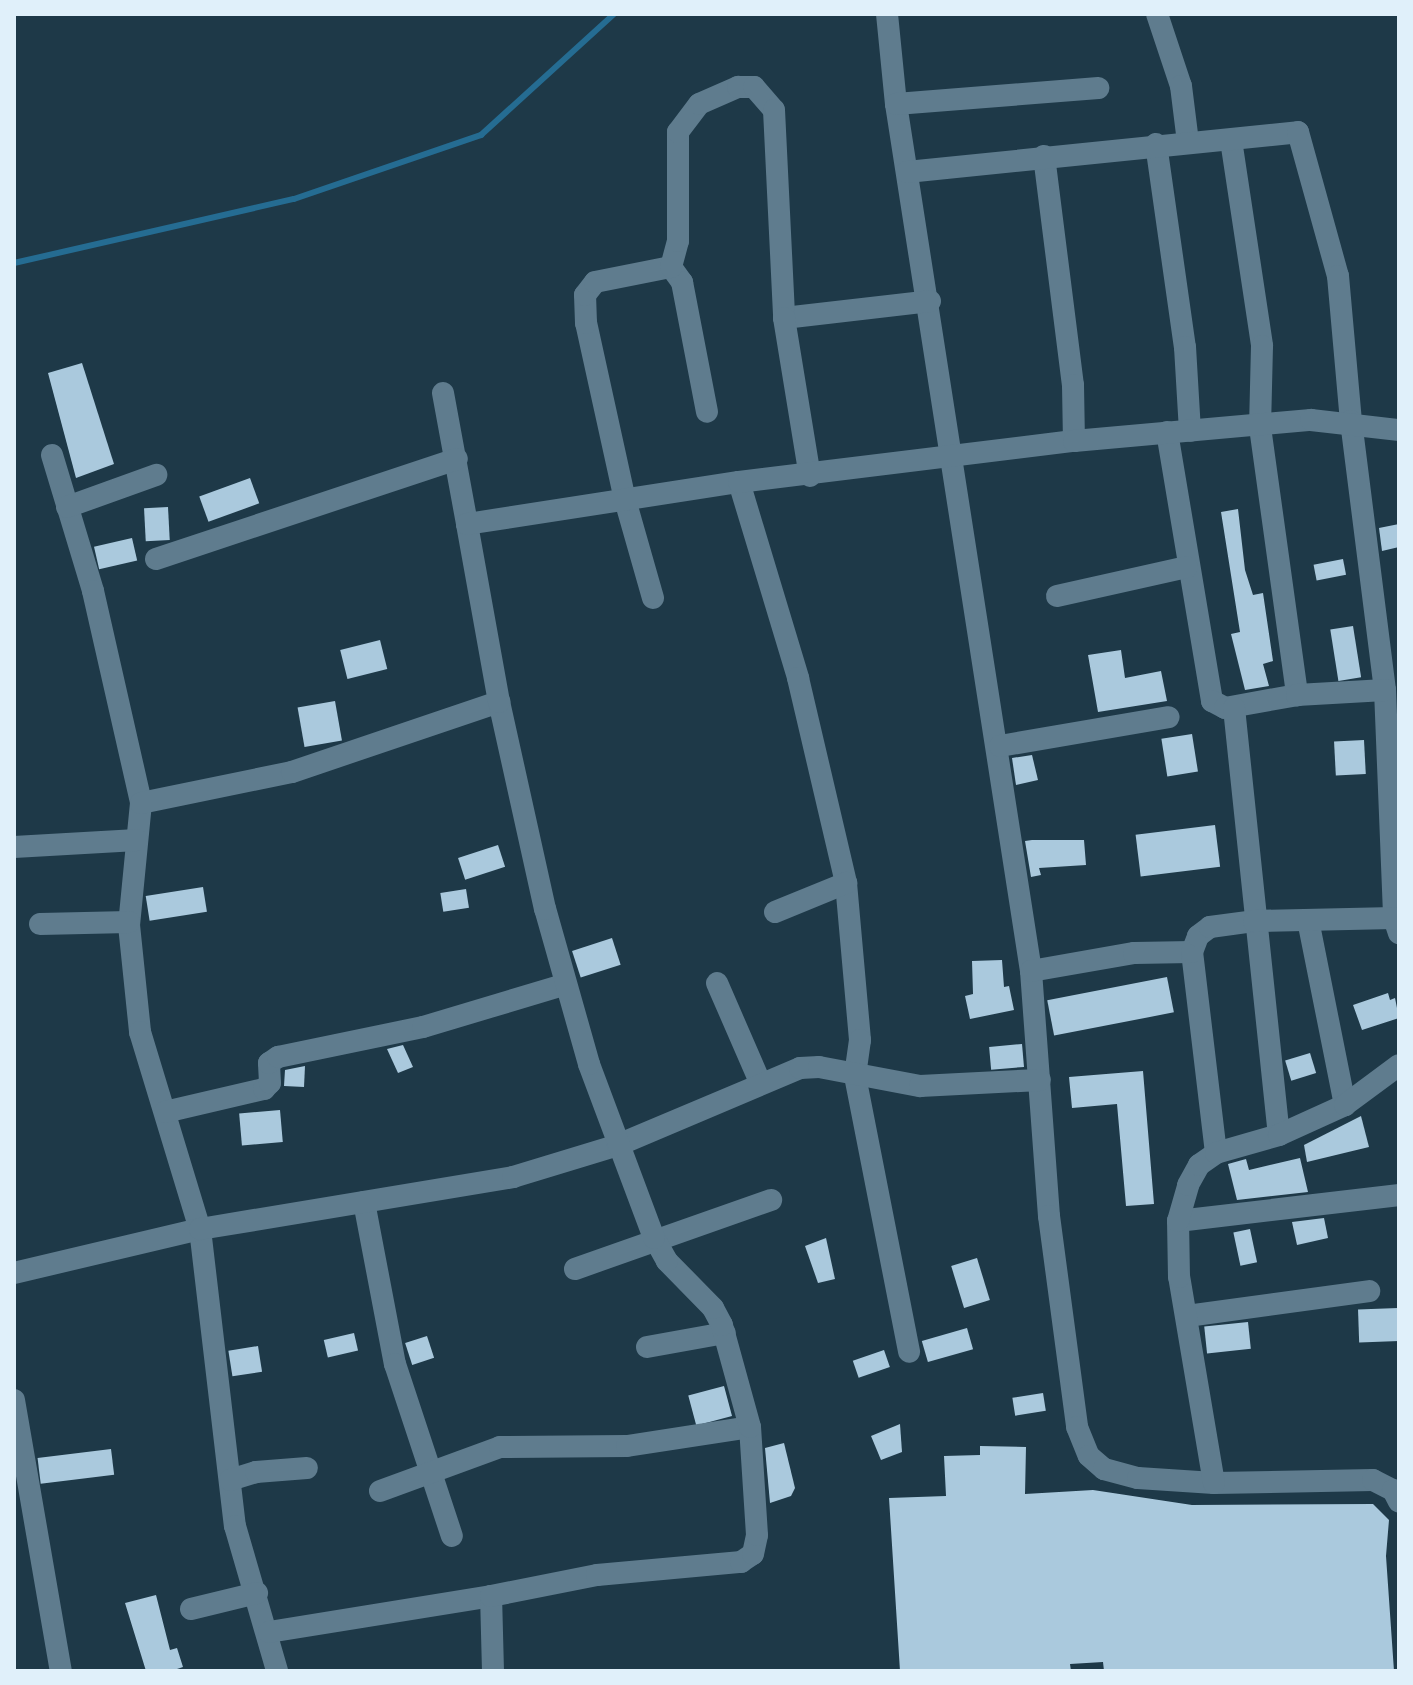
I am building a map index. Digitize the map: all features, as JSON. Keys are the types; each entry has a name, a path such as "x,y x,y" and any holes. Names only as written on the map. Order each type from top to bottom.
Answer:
{"street":[{"path":"887,14 896,104 1000,746 1031,971 1070,1398 1089,1456 1104,1469 1138,1478 1214,1483 1373,1480 1393,1490 1399,1502"},
{"path":"1159,18 1173,52 1188,142"},
{"path":"671,267 678,241 678,132 699,104 714,94 754,87 774,110 784,318 810,476"},
{"path":"896,104 1098,88"},
{"path":"907,172 1156,144 1231,140 1285,130 1298,132 1338,276 1351,421 1385,690 1396,925 1308,920 1254,921 1210,927 1198,936 1192,952 1216,1153"},
{"path":"1231,140 1262,346 1260,427 1297,695"},
{"path":"1156,144 1185,347 1190,431"},
{"path":"1044,156 1073,385 1074,441"},
{"path":"671,267 682,282 707,412"},
{"path":"653,598 625,500 586,323 585,295 595,282 671,267"},
{"path":"784,318 930,301"},
{"path":"269,1632 491,1596 597,1575 747,1560 757,1535 750,1427 725,1333 713,1308 667,1261 654,1238 618,1145 566,984 499,702 443,393"},
{"path":"467,524 739,482 952,460 1074,441 1351,421 1399,430"},
{"path":"1167,432 1187,567 1212,701 1234,708 1297,695 1385,690"},
{"path":"52,455 93,591 141,803 129,922 140,1032 200,1229 235,1526 269,1632 277,1671"},
{"path":"156,559 457,459"},
{"path":"67,507 156,475"},
{"path":"739,482 798,678 846,883 860,1040 855,1076 909,1352"},
{"path":"1057,596 1187,567"},
{"path":"141,803 292,772 499,702"},
{"path":"1234,708 1254,921 1279,1135"},
{"path":"1000,746 1169,717"},
{"path":"14,847 137,840"},
{"path":"775,912 846,883"},
{"path":"1308,920 1345,1105"},
{"path":"40,924 129,922"},
{"path":"1031,971 1134,953 1192,952"},
{"path":"717,983 760,1082"},
{"path":"165,1112 264,1089 270,1083 269,1063 278,1057 423,1027 566,984"},
{"path":"1214,1483 1179,1277 1178,1221 1188,1185 1199,1165 1216,1153 1279,1135 1345,1105 1399,1065"},
{"path":"14,1273 200,1229 513,1177 618,1145 760,1082 819,1067 920,1086 1040,1080"},
{"path":"1178,1221 1399,1195"},
{"path":"575,1269 654,1238 771,1200"},
{"path":"364,1202 395,1364 452,1536"},
{"path":"1187,1316 1369,1291"},
{"path":"647,1347 725,1333"},
{"path":"14,1400 19,1460 61,1671"},
{"path":"380,1491 500,1447 627,1446 750,1427"},
{"path":"230,1480 256,1472 307,1468"},
{"path":"191,1609 257,1593"},
{"path":"491,1596 493,1671"}],"building":[{"path":"82,363 114,464 76,478 48,373"},
{"path":"250,478 259,503 208,522 199,496"},
{"path":"168,507 170,540 146,541 144,508"},
{"path":"1238,509 1245,570 1253,595 1263,593 1273,661 1263,664 1269,686 1245,690 1231,634 1240,632 1221,512"},
{"path":"1399,524 1399,547 1382,551 1379,528"},
{"path":"132,538 137,560 99,569 94,547"},
{"path":"1343,559 1346,575 1317,580 1314,565"},
{"path":"1353,626 1361,677 1338,681 1330,630"},
{"path":"380,640 387,669 347,679 340,650"},
{"path":"1121,650 1125,678 1161,671 1167,701 1098,712 1088,655"},
{"path":"335,701 342,740 305,747 298,708"},
{"path":"1192,734 1198,772 1167,776 1161,739"},
{"path":"1364,740 1366,774 1336,776 1334,742"},
{"path":"1032,755 1038,780 1016,785 1012,758"},
{"path":"1215,825 1220,867 1141,876 1136,835"},
{"path":"1084,840 1086,865 1039,868 1041,875 1031,877 1025,841"},
{"path":"498,845 505,867 465,880 458,858"},
{"path":"203,887 207,912 150,921 146,896"},
{"path":"466,889 469,908 443,912 440,893"},
{"path":"612,938 621,965 581,978 572,951"},
{"path":"1002,960 1004,987 1009,986 1014,1010 970,1019 965,996 973,994 972,961"},
{"path":"1167,977 1174,1012 1054,1036 1047,1000"},
{"path":"1388,993 1390,1000 1395,998 1399,1018 1362,1030 1353,1005"},
{"path":"1022,1044 1024,1067 991,1070 989,1047"},
{"path":"403,1045 413,1067 398,1073 387,1049"},
{"path":"1310,1053 1316,1073 1291,1081 1285,1061"},
{"path":"305,1066 304,1087 284,1086 285,1070"},
{"path":"1143,1071 1154,1204 1126,1206 1117,1104 1072,1108 1069,1077"},
{"path":"280,1110 283,1142 242,1145 239,1114"},
{"path":"1361,1116 1369,1147 1307,1162 1304,1145"},
{"path":"1300,1158 1308,1192 1237,1200 1228,1164 1246,1159 1249,1170"},
{"path":"1324,1218 1328,1238 1297,1245 1292,1222"},
{"path":"1250,1229 1257,1262 1240,1266 1233,1233"},
{"path":"826,1238 835,1279 818,1283 805,1246"},
{"path":"977,1258 990,1300 964,1308 951,1266"},
{"path":"1398,1308 1399,1341 1359,1342 1358,1309"},
{"path":"1248,1322 1251,1349 1207,1353 1204,1327"},
{"path":"967,1328 973,1349 928,1362 922,1341"},
{"path":"354,1333 358,1351 328,1358 324,1340"},
{"path":"427,1336 434,1358 412,1365 405,1343"},
{"path":"258,1346 262,1372 232,1376 228,1351"},
{"path":"884,1350 890,1367 859,1378 853,1361"},
{"path":"724,1386 732,1416 696,1426 688,1396"},
{"path":"1043,1393 1046,1411 1015,1416 1012,1398"},
{"path":"900,1424 902,1452 881,1460 871,1436"},
{"path":"784,1443 795,1488 791,1496 770,1503 765,1448"},
{"path":"980,1446 1026,1447 1025,1494 1093,1490 1192,1505 1373,1504 1389,1520 1386,1556 1394,1671 1104,1671 1103,1662 1070,1664 1071,1671 900,1671 889,1498 946,1496 944,1456 980,1455"},
{"path":"111,1449 114,1475 41,1484 38,1458"},
{"path":"156,1595 170,1650 177,1648 183,1667 171,1671 146,1671 125,1603"}],"waterway":[{"path":"14,263 294,199 481,135 614,14"}]}
